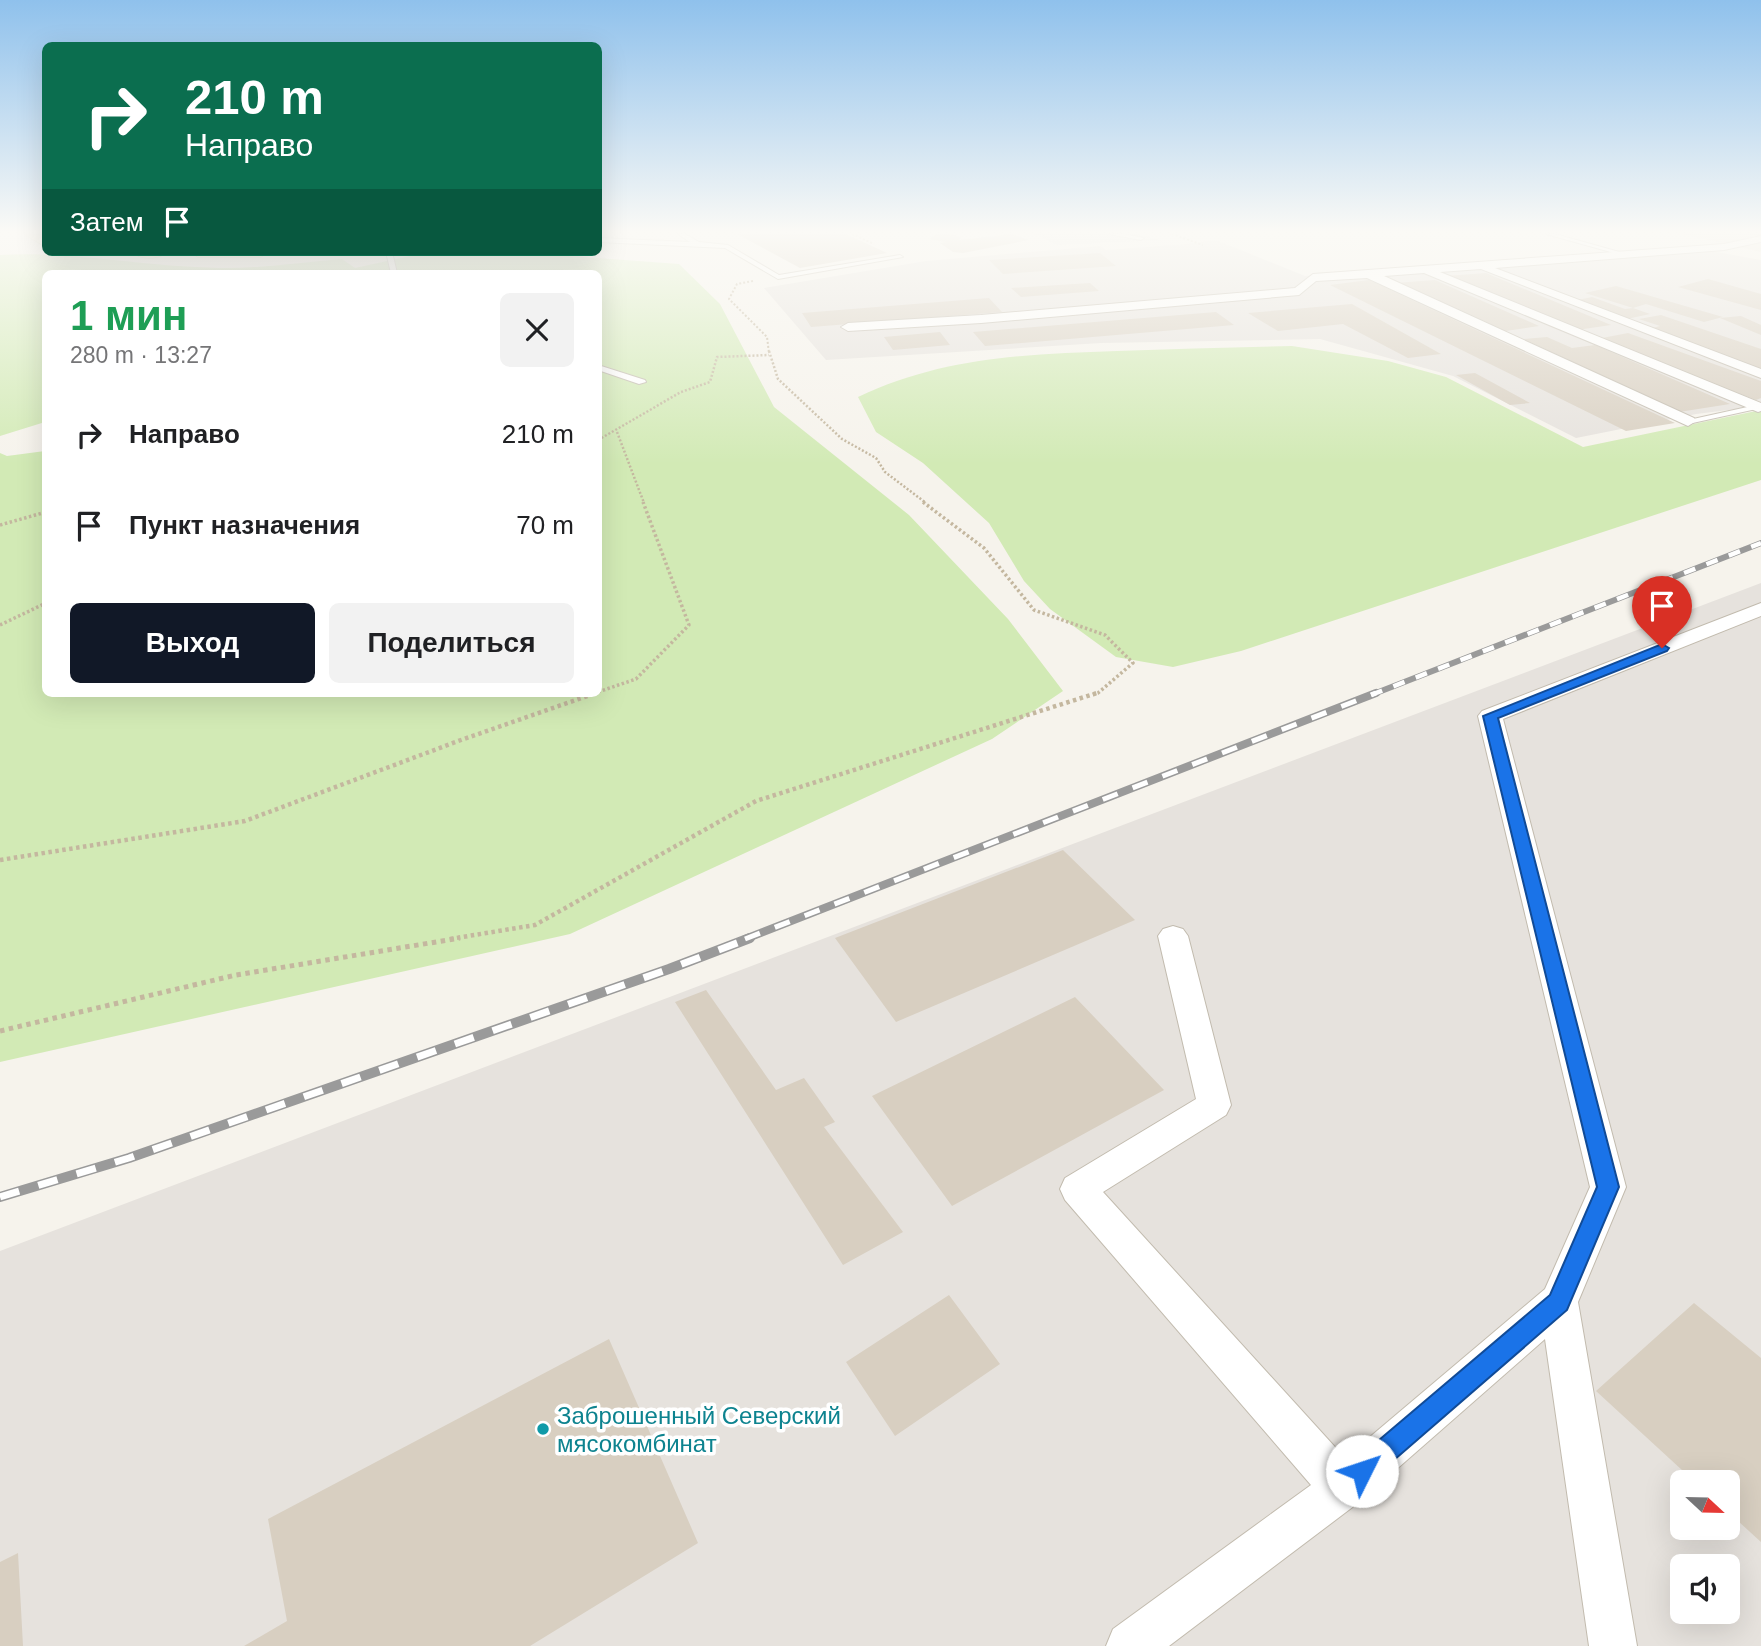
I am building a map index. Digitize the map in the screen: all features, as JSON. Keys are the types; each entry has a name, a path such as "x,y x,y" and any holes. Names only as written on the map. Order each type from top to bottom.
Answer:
{"street":[{"path":"848,327 1074,311"},
{"path":"1450,311 1688,421"},
{"path":"1525,311 1760,406"},
{"path":"1596,311 1761,374"},
{"path":"1130,1646 1343,1488 1559,1303 1608,1187 1490,716 1761,609"},
{"path":"1173,936 1214,1105 1078,1189 1343,1488"},
{"path":"1559,1303 1613,1646"}],"lane":[{"path":"602,368 642,382"},
{"path":"1688,421 1760,406"}],"path":[{"path":"0,1031 236,975 535,925 756,801 1098,693 1133,663 1105,635 1034,610 984,548 885,472 876,458 842,439 778,379 769,355 767,337 741,311"},
{"path":"602,438 617,432 690,386 710,382 717,357 769,355"},
{"path":"602,692 636,680 689,625 617,432"},
{"path":"0,525 42,513"},
{"path":"0,625 42,605"},
{"path":"0,860 245,821 461,740 586,697"}],"shaded area":[{"path":"784,311 1761,311 1761,406 1696,414 1576,438 1453,376 1320,339 1101,343 826,360"},
{"path":"1761,583 1761,1646 0,1646 0,1251"}],"green space":[{"path":"0,311 42,311 42,423 0,436"},
{"path":"602,311 724,311 774,407 909,515 1008,619 1063,691 992,739 570,934 0,1062 0,453 7,456 42,451 42,697 602,697"},
{"path":"1292,346 1388,361 1446,377 1583,447 1761,410 1761,480 1241,651 1173,667 1116,657 1050,609 1024,581 989,523 923,463 876,432 858,397 921,373 1017,356"}],"building":[{"path":"829,311 1002,312 811,327 802,313"},
{"path":"1364,311 1441,354 1408,358 1343,324 1278,331 1248,313"},
{"path":"1382,311 1435,311 1675,423 1626,431"},
{"path":"1454,311 1505,311 1539,326 1499,332"},
{"path":"1524,311 1577,311 1611,325 1570,331"},
{"path":"1594,311 1641,311 1650,314 1622,320"},
{"path":"1668,311 1702,311 1723,317 1704,322"},
{"path":"1216,312 1234,325 985,346 973,332"},
{"path":"1661,315 1761,349 1761,370 1646,330 1660,326 1639,319"},
{"path":"1741,316 1761,325 1761,335 1720,318"},
{"path":"940,332 950,345 893,350 884,337"},
{"path":"1628,333 1761,381 1761,398 1756,400 1597,339"},
{"path":"1547,337 1572,348 1595,345 1730,404 1679,412 1524,339"},
{"path":"1475,373 1530,403 1510,405 1456,375"},
{"path":"1063,850 1135,920 896,1022 835,938"},
{"path":"706,990 776,1090 804,1078 835,1122 824,1127 903,1232 843,1265 675,1002"},
{"path":"1075,997 1164,1090 952,1206 872,1096"},
{"path":"949,1295 1000,1364 895,1436 846,1362"},
{"path":"1694,1303 1761,1358 1761,1542 1740,1523 1740,1470 1682,1470 1596,1391"},
{"name":"Заброшенный Северский мясокомбинат","path":"609,1339 698,1543 530,1646 244,1646 287,1621 268,1519"},
{"path":"18,1553 23,1646 0,1646 0,1562"}],"railway":[{"path":"1371,695 1761,543"},
{"path":"745,939 1376,693"},
{"path":"0,1197 129,1158 669,969 750,938"}],"place":[{"name":"Заброшенный Северский мясокомбинат","path":"543,1429"}],"route":[{"path":"1362,1471 1559,1303 1608,1187 1490,716 1662,648"}]}
